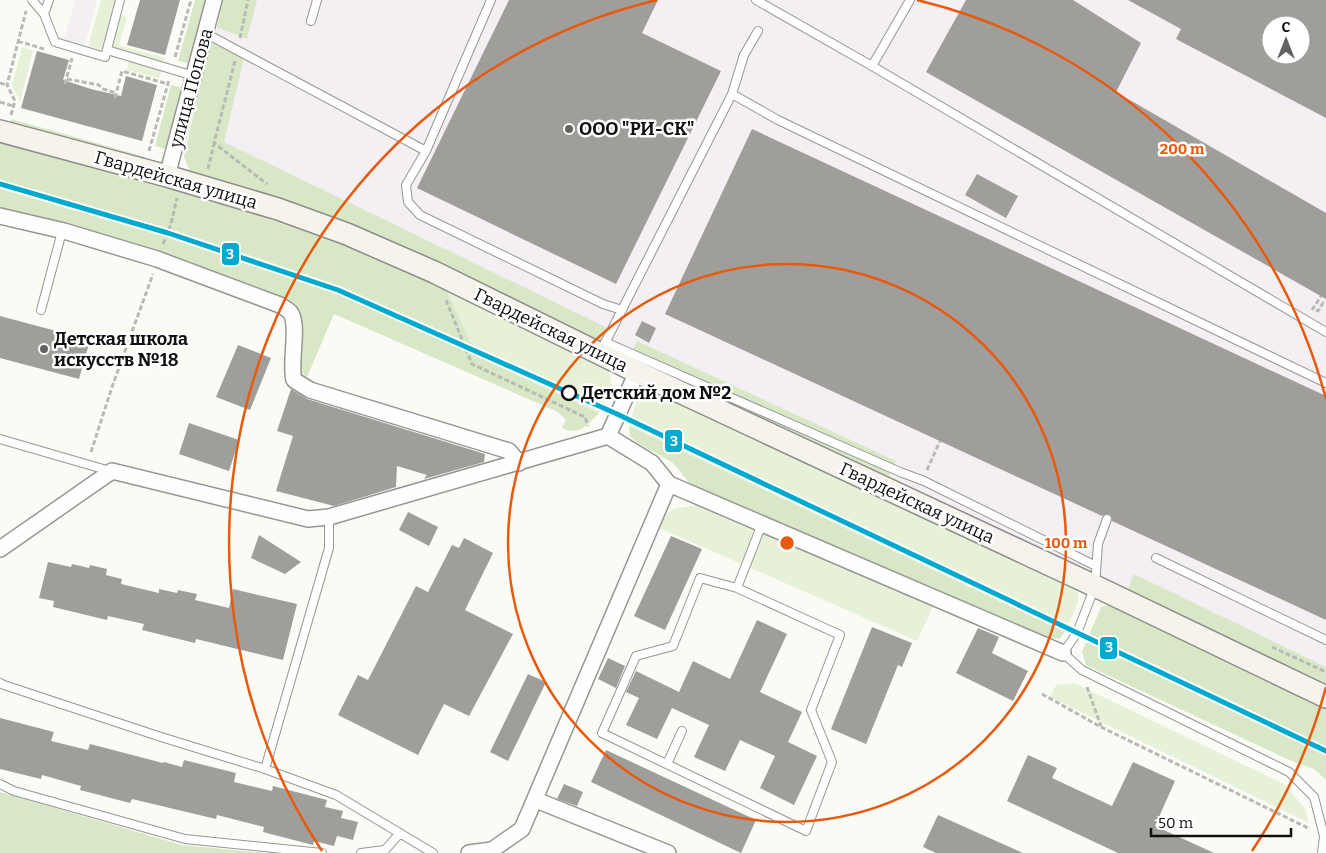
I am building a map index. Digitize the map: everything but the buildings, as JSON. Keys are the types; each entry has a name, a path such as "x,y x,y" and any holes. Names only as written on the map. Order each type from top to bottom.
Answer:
{"street":[{"name":"улица Попова","path":"174,178 194,76 214,0"},
{"name":"Гвардейская улица","path":"6,124 278,209 347,234 603,348 637,372 1096,576 1326,697"},
{"path":"0,216 64,231 157,259 280,305 291,313 294,322 292,372 294,380 310,390 509,451 520,463"},
{"path":"0,549 112,471 308,519 329,518 608,436 637,372"},
{"path":"608,436 652,463 670,484 1063,653"},
{"path":"469,853 492,850 522,829 670,484"},
{"path":"536,800 668,853"}],"lane":[{"path":"32,0 44,14 55,42 105,57 120,0"},
{"path":"44,14 49,0"},
{"path":"311,21 317,0"},
{"path":"491,0 426,151 406,185 408,202 420,215 603,304 622,310"},
{"path":"756,0 1326,332"},
{"path":"872,66 910,0"},
{"path":"758,32 744,55 732,94 603,348 924,481 1096,576"},
{"path":"205,33 426,151"},
{"path":"107,50 194,76"},
{"path":"732,94 778,120 1326,383"},
{"path":"41,310 60,239 64,231"},
{"path":"0,439 112,471"},
{"path":"265,768 329,548 329,518"},
{"path":"1107,519 1098,544 1096,576 1077,633 1063,653 1082,670 1289,772 1314,797 1324,836 1322,853"},
{"path":"737,588 762,524"},
{"path":"1156,558 1326,640"},
{"path":"700,578 737,588 840,635 811,710 832,762 806,831 602,734 636,656 673,646 700,578"},
{"path":"1,685 161,738 265,768 336,795 433,853"},
{"path":"667,764 682,731"},
{"path":"0,784 14,792 185,839 322,853"},
{"path":"361,853 385,850 400,833"}],"path":[{"path":"207,171 238,49 248,0"},
{"path":"6,124 15,101 7,85 26,8"},
{"path":"115,98 122,72 168,84"},
{"path":"65,84 67,79 83,83 88,82 99,85 103,90 116,93"},
{"path":"0,83 7,85"},
{"path":"91,89 93,84"},
{"path":"0,102 13,106"},
{"path":"214,143 271,187"},
{"path":"87,465 157,259 171,224 174,178"},
{"path":"434,272 472,364 585,417 593,441"},
{"path":"1321,296 1314,309 1318,311 1323,303 1326,304"},
{"path":"926,471 940,441"},
{"path":"1082,670 1101,727"},
{"path":"1042,694 1101,727 1324,836"}],"shaded area":[{"path":"75,0 97,0 85,45 64,40"},
{"path":"223,0 1326,0 1326,686 184,157 210,42 217,27"}],"green space":[{"path":"101,0 116,0 102,50 88,46"},
{"path":"195,0 210,0 192,64 178,61"},
{"path":"223,0 257,0 247,39 217,27"},
{"path":"119,15 127,17 119,45 165,58 163,64 109,49"},
{"path":"210,42 244,58 224,142 608,328 600,345 191,175 184,157"},
{"path":"22,47 33,51 20,102 12,85"},
{"path":"129,62 162,70 159,78 127,70"},
{"path":"171,85 187,89 170,150 155,146"},
{"path":"11,119 146,157 139,162 9,129"},
{"path":"0,143 173,190 259,216 343,245 445,287 477,356 599,413 583,428 573,431 562,428 566,420 558,412 334,314 307,377 297,369 302,322 296,310 0,209"},
{"path":"445,288 606,366 612,385 599,413 477,356"},
{"path":"637,341 896,461 888,479 628,360"},
{"path":"652,389 1075,589 1078,593 1078,602 1065,632 629,426 636,402 644,390"},
{"path":"629,426 1065,632 1059,639 1045,637 943,597 693,487 672,462 639,444 630,436"},
{"path":"702,504 933,607 917,641 659,528 664,517 673,509"},
{"path":"1134,574 1326,667 1326,686 1127,591"},
{"path":"1112,604 1326,706 1326,780 1314,769 1289,760 1086,665 1082,652 1101,607"},
{"path":"1074,683 1284,784 1305,809 1309,823 1050,697 1056,685"},
{"path":"0,792 182,845 265,853 0,853"}],"transit line":[{"name":"3","path":"0,184 168,233 338,290 617,414 1326,751"}],"place":[{"name":"ООО \"РИ-СК\"","path":"569,129"},
{"name":"Детская школа искусств №18","path":"44,349"},
{"name":"Детский дом №2","path":"569,393"}]}
